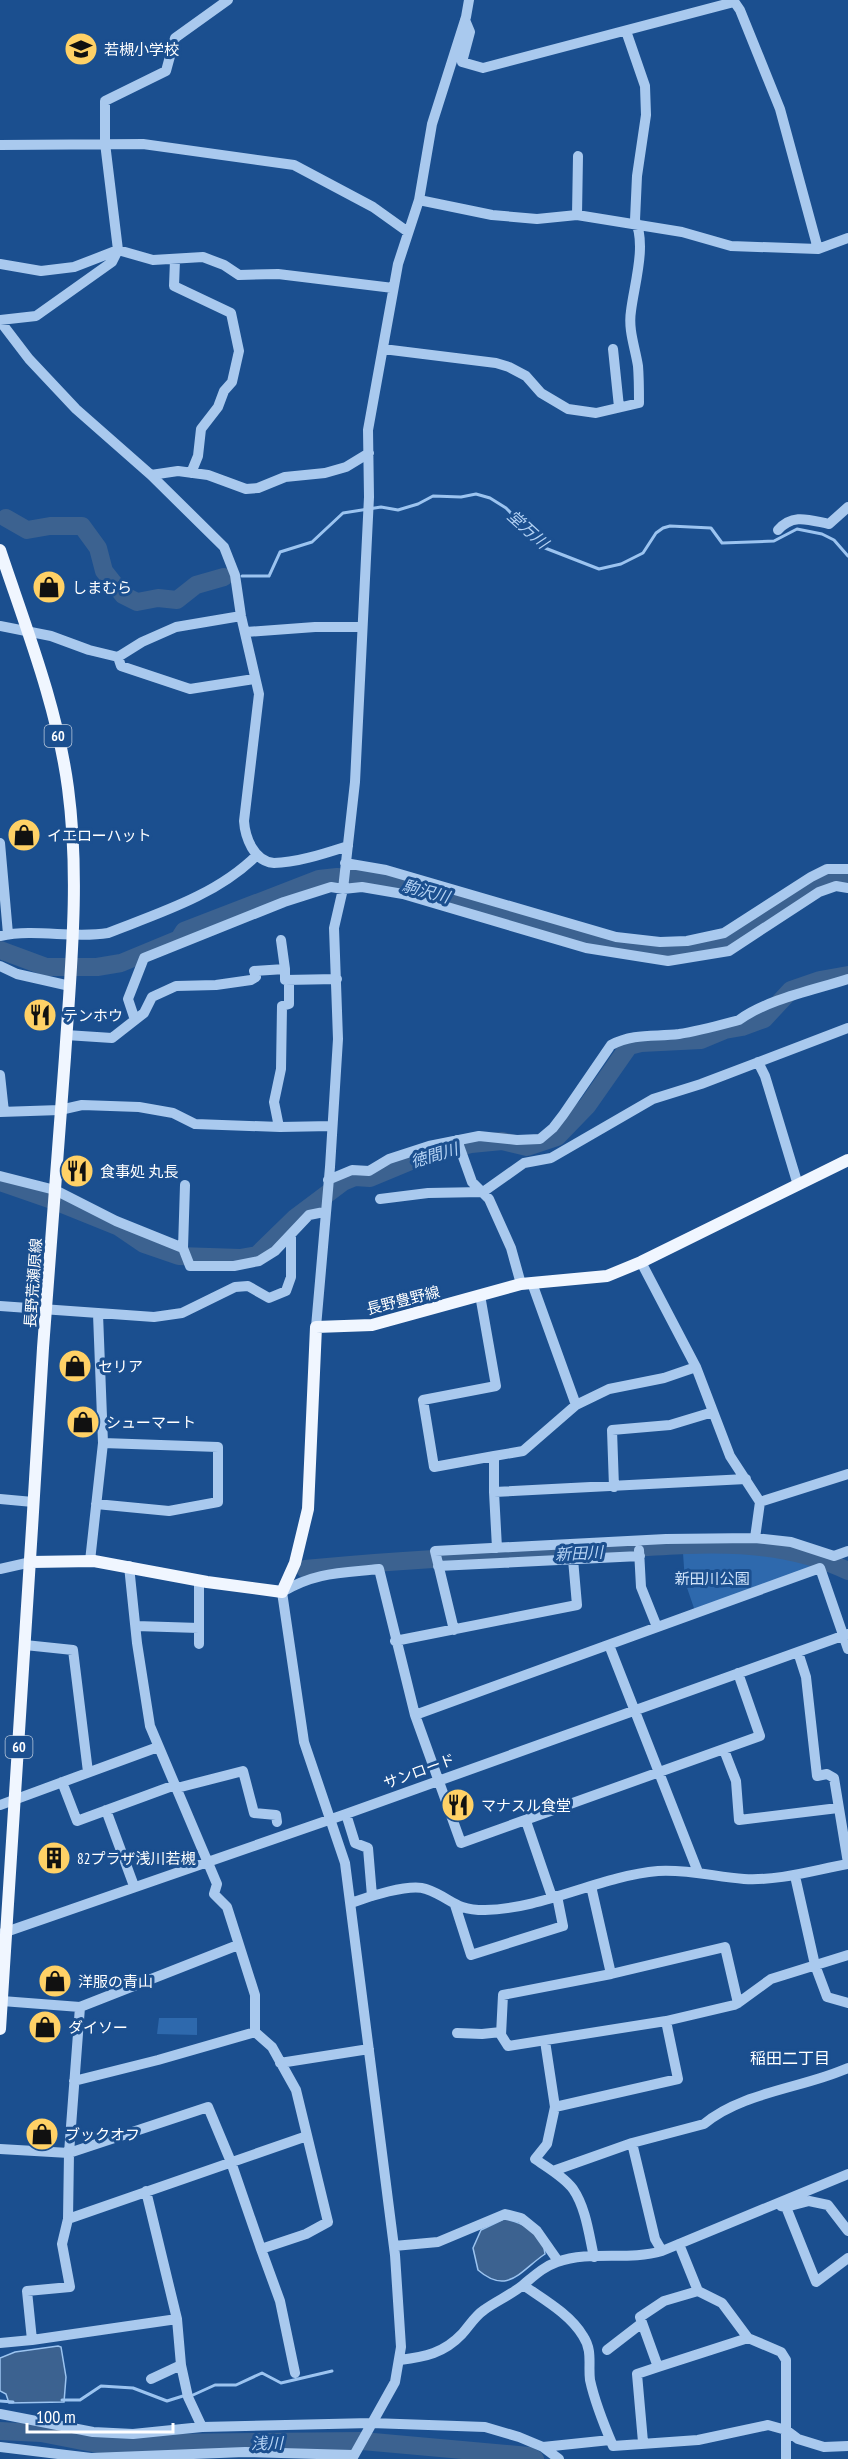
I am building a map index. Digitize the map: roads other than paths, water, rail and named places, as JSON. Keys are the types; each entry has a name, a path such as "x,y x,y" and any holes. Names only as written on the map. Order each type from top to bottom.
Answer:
{"main road":[{"name":"長野荒瀬原線","path":"0,550 47,689 67,783 74,841 74,930 46,1308 31,1562 4,1933 0,2029"},
{"name":"長野豊野線","path":"316,1326 372,1325 526,1283 608,1276 848,1160"},
{"path":"31,1562 90,1561 129,1566 199,1581 282,1592 295,1563 308,1509 316,1326"}],"street":[{"path":"0,320 36,316 112,262 118,250 105,143 105,101 166,71 174,38 228,0"},
{"path":"316,1326 338,1039 334,928 343,887 355,782 369,497 368,430 393,288 419,200 432,124 465,20 469,0"},
{"path":"465,20 470,32 462,62 483,68 733,1 740,10 780,109 818,249"},
{"path":"383,349 496,363 509,367 526,376 541,393 568,409 596,413 639,403 638,364 632,344 630,312 636,288 639,255 638,226 635,220 637,176 646,115 645,87 626,31"},
{"path":"0,145 77,146 105,143 162,146 294,165 373,207 408,232"},
{"path":"577,215 578,156"},
{"path":"419,200 492,214 537,219 577,215 682,232 731,246 818,249 848,238"},
{"path":"0,264 41,271 74,267 118,250 153,260 203,257 224,265 239,275 278,274 393,288"},
{"path":"175,260 174,286 231,313 239,351 232,382 224,392 218,407 201,429 198,456 191,473"},
{"path":"0,320 29,359 76,409 151,475 224,547 236,575 254,679 259,694 244,820 245,833 257,855 272,863 319,855 348,846"},
{"path":"613,349 619,407"},
{"path":"151,475 178,471 208,475 246,489 258,488 285,477 325,473 346,467 369,453"},
{"path":"778,530 783,524 797,517 829,524 848,507"},
{"path":"0,626 27,630 118,657 142,642 176,627 242,616"},
{"path":"246,633 315,627 362,627"},
{"path":"118,657 121,666 190,689 254,679"},
{"path":"0,843 4,935 35,932 94,936 108,933 199,896 239,872 257,855"},
{"path":"345,865 386,870 616,937 660,942 687,941 724,933 811,877 827,869 848,869"},
{"path":"135,1020 128,999 144,958 284,902 331,887 362,887 403,894 586,948 668,961 729,951 819,892 836,886 848,888"},
{"path":"280,940 285,980 337,979"},
{"path":"0,966 17,974 70,983"},
{"path":"66,1035 112,1038 144,1013 152,997 176,986 216,985 251,980 256,977 254,971 285,969"},
{"path":"327,1184 352,1170 369,1171 389,1159 429,1146 460,1145 479,1136 518,1140 540,1139 563,1115 611,1045 623,1039 679,1034 739,1020 792,996 848,979"},
{"path":"279,1127 274,1102 281,1069 282,1006 290,1004 289,980"},
{"path":"380,1199 428,1193 483,1192 524,1163 551,1158 653,1099 701,1084 848,1028"},
{"path":"758,1062 765,1076 798,1185"},
{"path":"0,1075 2,1112 60,1110 82,1105 140,1107 173,1113 195,1124 332,1126"},
{"path":"460,1145 472,1182 489,1199 511,1248 576,1405"},
{"path":"0,1176 55,1192 116,1221 184,1249"},
{"path":"185,1185 184,1249 190,1266 234,1266 259,1261 275,1251 309,1215 324,1209"},
{"path":"0,1305 154,1317 182,1313 235,1287 248,1286 269,1298 286,1291 291,1277 291,1234"},
{"path":"641,1262 696,1367 730,1456 760,1502 755,1538"},
{"path":"480,1295 496,1386 423,1400 434,1467 523,1451 576,1405 609,1389 664,1378 696,1367"},
{"path":"90,1561 103,1443 98,1314"},
{"path":"614,1487 612,1430 670,1425 712,1412"},
{"path":"96,1504 169,1511 218,1502 218,1447 103,1443"},
{"path":"494,1456 497,1548"},
{"path":"760,1502 848,1474"},
{"path":"494,1492 746,1479"},
{"path":"0,1500 33,1502"},
{"path":"438,1566 573,1559 639,1549 755,1538 791,1542 834,1556 848,1551"},
{"path":"454,1629 435,1551 497,1548 639,1549"},
{"path":"639,1549 641,1587 657,1627"},
{"path":"395,1641 577,1605 573,1559"},
{"path":"0,1569 31,1562"},
{"path":"129,1566 150,1726 217,1884 214,1894 227,1907 255,1995 255,2032 272,2047 296,2090 328,2222 306,2234 261,2249"},
{"path":"415,1715 820,1568 846,1635 848,1649"},
{"path":"0,2447 25,2454 91,2458 245,2452 353,2455 395,2382 401,2348 393,2246 351,1903 345,1863 304,1742 282,1592 300,1581 318,1575 379,1569 415,1715 461,1843 760,1736 738,1673"},
{"path":"199,1581 199,1644"},
{"path":"136,1626 200,1628"},
{"name":"サンロード","path":"4,1933 207,1860 346,1814 846,1635"},
{"path":"25,1645 73,1650 88,1773"},
{"path":"609,1645 698,1872"},
{"path":"351,1903 372,1896 420,1887 460,1908 487,1910 510,1907 659,1871 698,1872 745,1879 795,1876 848,1864 834,1778 827,1774 817,1776 806,1677 798,1652"},
{"path":"0,1804 158,1747"},
{"path":"723,1750 736,1781 739,1820 838,1808"},
{"path":"62,1782 77,1821 176,1787 243,1771 254,1813 276,1815 277,1822"},
{"path":"106,1810 134,1886"},
{"path":"346,1814 355,1843 368,1848 372,1896"},
{"path":"455,1905 471,1955 563,1926 526,1821"},
{"path":"795,1876 815,1965 827,1997 848,2003"},
{"path":"591,1886 611,1974"},
{"path":"2,2001 80,2007 238,1945"},
{"path":"738,2002 725,1947 611,1974 503,1995 501,2032 508,2046 666,2021 738,2002 771,1979 848,1955"},
{"path":"32,2340 27,2291 70,2287 62,2244 68,2218 69,2153 80,2007"},
{"path":"555,2107 678,2079 666,2021"},
{"path":"74,2081 159,2060 255,2032"},
{"path":"457,2033 501,2032"},
{"path":"545,2041 555,2107 547,2144 536,2159 573,2189 587,2220 594,2257"},
{"path":"280,2063 369,2049"},
{"path":"553,2171 632,2143 704,2124 713,2117 746,2102 770,2093 824,2079 848,2068"},
{"path":"0,2149 69,2153 208,2107 231,2162 280,2301 295,2373"},
{"path":"68,2218 307,2136"},
{"path":"632,2143 655,2239 662,2251"},
{"path":"400,2360 441,2351 453,2343 482,2311 524,2285 544,2268 558,2261 594,2257 638,2257 662,2251 780,2206 848,2174"},
{"path":"146,2191 177,2319 181,2365 188,2397 202,2427"},
{"path":"780,2206 809,2201 828,2205 848,2231"},
{"path":"780,2206 816,2282 848,2258"},
{"path":"393,2246 438,2242 505,2214 521,2218 537,2231 558,2261"},
{"path":"679,2244 698,2291"},
{"path":"524,2285 549,2302 583,2335 590,2352 590,2377 593,2391 613,2446 643,2442 698,2440 768,2425 786,2430 798,2439 824,2447 848,2446"},
{"path":"658,2367 640,2317 664,2301 698,2291 723,2303 748,2338 781,2352 786,2360 786,2459"},
{"path":"0,2343 177,2319"},
{"path":"607,2350 642,2324"},
{"path":"643,2442 637,2374 748,2338"},
{"path":"151,2379 181,2365"},
{"path":"0,2414 93,2432 133,2433 202,2427 370,2425 484,2427 543,2447 560,2459"},
{"path":"543,2447 610,2440"}],"waterway":[{"name":"堂万川","path":"242,576 269,576 280,552 312,542 343,513 381,507 398,510 418,504 433,496 461,497 476,494 490,498 506,508 545,548 599,569 621,564 643,553 656,533 670,526 711,528 722,543 774,541 797,529 822,534 834,540 848,556"},
{"name":"堂万川","path":"6,518 27,530 50,526 82,526 98,548 104,571 123,595 137,602 158,598 177,600 196,585 224,577"},
{"name":"駒沢川","path":"0,950 46,967 97,967 121,963 179,939 184,931 319,879 337,877 403,883 452,900 613,945 679,950 718,946 765,920 815,884 848,878"},
{"name":"徳間川","path":"0,1182 119,1227 144,1244 179,1256 240,1258 257,1255 295,1218 343,1182 355,1177 370,1178 423,1156 471,1144 502,1141 527,1147 557,1137 587,1106 629,1046 641,1043 701,1040 725,1030 742,1027 764,1019 791,990 820,980 848,975"},
{"name":"新田川","path":"305,1569 444,1558 718,1544 785,1550 817,1558 848,1571"},
{"path":"193,2395 215,2385 236,2385 262,2373 281,2383 332,2371"},
{"path":"62,2400 80,2400 101,2386 133,2388 167,2401 183,2396"},
{"path":"0,2401 13,2402"},
{"name":"浅川","path":"0,2431 41,2433 108,2446 155,2443 362,2441 529,2456 535,2459"}],"place":[{"name":"若槻小学校","path":"81,49"},
{"name":"しまむら","path":"49,587"},
{"name":"イエローハット","path":"24,835"},
{"name":"テンホウ","path":"40,1015"},
{"name":"食事処 丸長","path":"77,1171"},
{"name":"セリア","path":"75,1366"},
{"name":"シューマート","path":"83,1422"},
{"name":"マナスル食堂","path":"458,1805"},
{"name":"82プラザ浅川若槻","path":"54,1858"},
{"name":"洋服の青山","path":"55,1981"},
{"name":"ダイソー","path":"45,2027"},
{"name":"ブックオフ","path":"42,2134"}],"district":[{"name":"稲田二丁目","path":"790,2058"}],"park label":[{"name":"新田川公園","path":"712,1578"}]}
